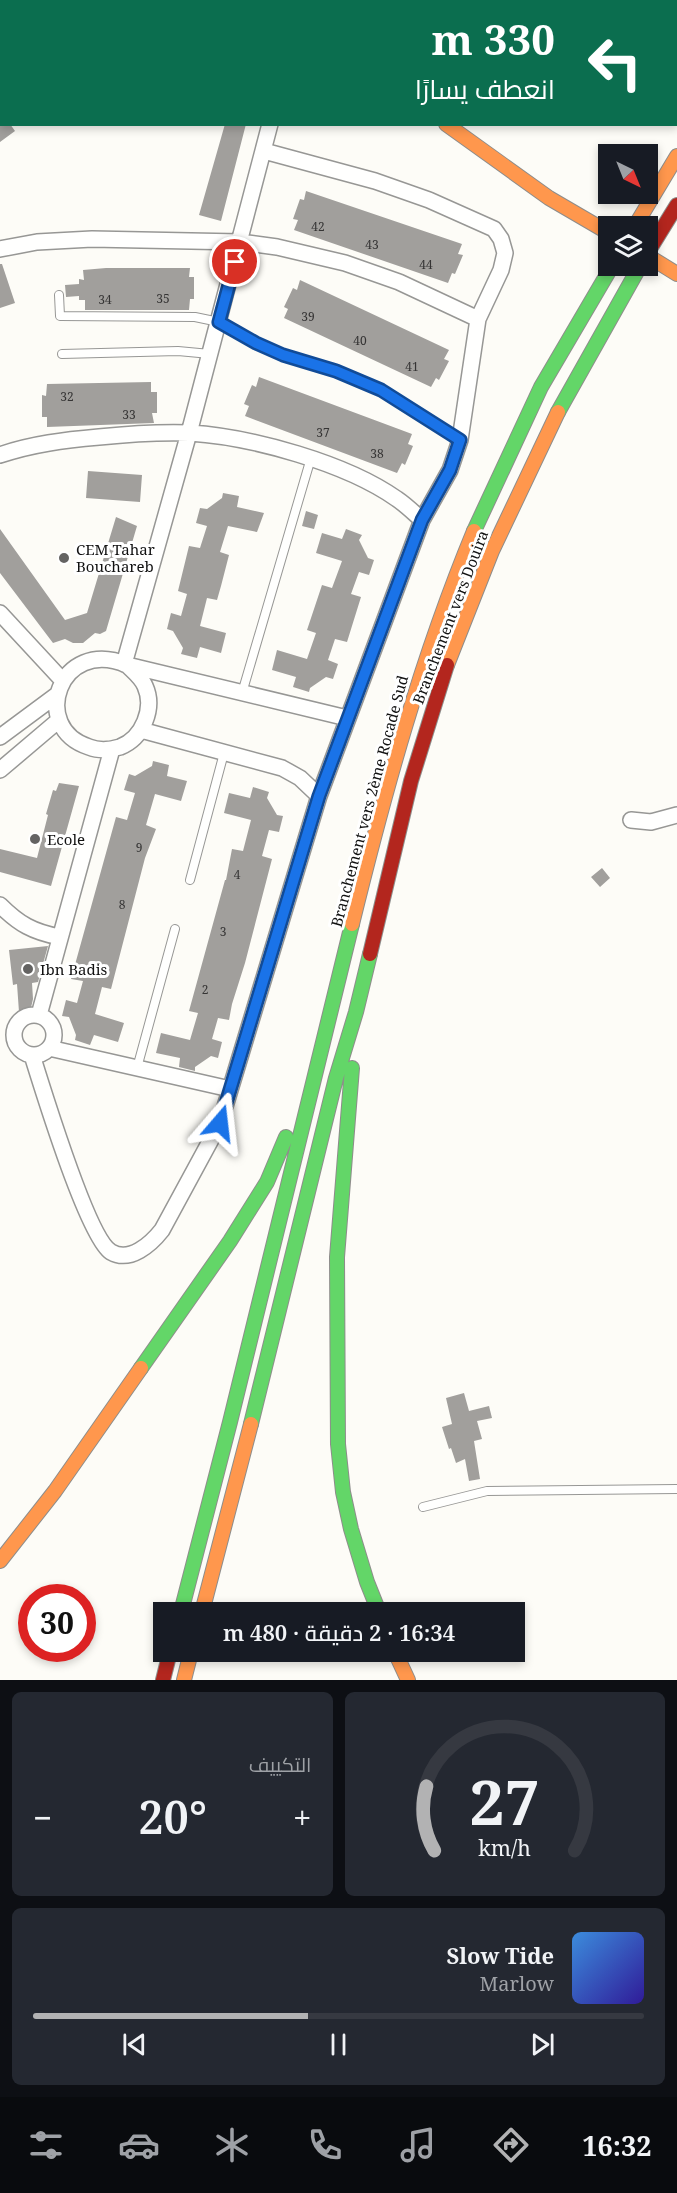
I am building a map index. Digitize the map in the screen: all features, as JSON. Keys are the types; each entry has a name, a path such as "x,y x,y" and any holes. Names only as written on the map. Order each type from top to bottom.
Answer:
{"main road":[{"path":"449,126 549,198 598,227"},
{"path":"641,216 677,156"},
{"path":"658,236 677,205"},
{"path":"658,262 677,274"},
{"name":"Branchement vers 2ème Rocade Sud","path":"336,991 397,747 422,666 462,557 542,386 606,276"},
{"name":"Branchement vers Douira","path":"357,1005 405,806 431,712 452,651 495,542 535,455 577,373 634,276"},
{"path":"0,1561 55,1491 110,1414 230,1241 267,1182 288,1132 336,991"},
{"path":"184,1602 336,991"},
{"path":"205,1602 264,1376 337,1076 357,1005"},
{"path":"357,1005 337,1257 338,1444 343,1492 351,1529 375,1602"},
{"path":"163,1680 168,1662"},
{"path":"184,1680 189,1662"},
{"path":"400,1662 408,1680"}],"street":[{"path":"126,665 211,354 270,126"},
{"path":"32,1055 60,1142 96,1232 105,1247 114,1253 127,1255 141,1250 162,1230 220,1123 319,796 422,520 450,470 460,440 478,319 501,270 505,253 501,239 494,229 429,200 375,181 264,151"},
{"path":"0,249 37,242 92,239 240,242 277,247 345,263 399,282 478,319"},
{"path":"0,455 18,449 67,440 126,434 189,433 246,441 311,458 361,479 397,499 422,520"},
{"path":"0,613 60,687 57,707 59,720 68,734 80,745 95,750 112,749 123,746 141,729 148,709 146,687 138,675 126,665"},
{"path":"0,737 60,687 72,670 85,662 99,658 347,718"},
{"path":"0,770 59,720"},
{"path":"141,729 282,768 300,778 319,796"},
{"path":"39,1015 112,749"},
{"path":"632,820 651,822 677,814"},
{"path":"0,905 27,927 43,934 60,937"},
{"path":"39,1015 50,1022 53,1029 49,1048 32,1055 21,1050 14,1040 15,1026 25,1016 39,1015"},
{"path":"49,1048 230,1089"}],"lane":[{"path":"59,295 60,316 195,317 219,322 283,355 336,371 381,390 460,440"},
{"path":"62,354 178,351 211,354"},
{"path":"242,693 311,458"},
{"path":"190,880 224,753"},
{"path":"137,1068 175,929"},
{"path":"423,1507 487,1491 677,1489"}],"building":[{"path":"0,126 11,126 15,131 0,142"},
{"path":"224,126 245,126 221,221 199,215"},
{"path":"306,191 462,244 458,254 463,255 455,274 452,273 448,283 294,230 298,220 293,219 300,199 304,200"},
{"path":"0,264 2,264 15,303 0,308"},
{"path":"190,268 189,277 194,277 194,299 190,299 189,310 85,310 85,300 79,300 79,296 66,297 65,285 79,284 79,279 84,280 83,270"},
{"path":"300,280 449,350 444,359 449,361 439,380 436,378 431,387 284,318 288,309 284,307 293,288 297,290"},
{"path":"259,377 412,434 408,444 413,446 405,465 402,463 397,473 245,416 249,406 244,404 252,385 256,387"},
{"path":"151,382 151,392 157,392 157,413 152,413 154,423 47,427 47,417 42,417 42,395 46,396 47,384"},
{"path":"88,471 142,475 140,502 86,498"},
{"path":"223,493 239,496 237,507 264,513 257,532 228,526 220,552 229,555 221,586 217,600 207,598 200,626 226,633 221,653 200,647 197,658 181,654 183,648 173,631 167,629 171,613 181,616 187,594 178,591 189,546 200,548 207,526 196,523 200,508 207,509 222,498"},
{"path":"306,511 318,515 314,529 302,526"},
{"path":"116,517 137,526 106,631 100,634 95,633 83,643 73,643 65,639 53,643 0,573 0,529 65,620 87,613"},
{"path":"346,529 362,535 359,540 368,558 374,560 369,575 359,572 351,594 361,597 347,642 335,639 328,660 338,664 333,679 326,677 310,688 309,692 293,687 296,677 272,670 277,650 307,659 316,633 307,630 322,585 332,588 342,561 316,553 322,533 342,539"},
{"path":"153,761 169,765 167,776 187,781 181,801 155,794 146,825 156,829 145,858 111,989 102,987 95,1014 124,1023 118,1042 94,1035 90,1045 75,1040 76,1035 69,1017 62,1016 66,1000 77,1003 83,981 71,979 116,817 127,820 135,793 124,790 129,774 135,776 152,766"},
{"path":"59,783 79,786 51,886 0,872 0,849 37,858 53,790 56,791"},
{"path":"253,787 269,792 267,798 277,815 283,816 279,832 269,830 262,856 272,859 229,1020 218,1018 212,1039 222,1042 218,1058 211,1056 195,1067 195,1071 179,1067 180,1058 156,1053 161,1033 190,1040 198,1013 189,1011 226,880 232,849 243,851 251,820 224,813 229,793 250,798"},
{"path":"602,868 610,878 600,887 591,877"},
{"path":"48,946 38,982 32,983 33,999 30,1012 19,1012 17,984 13,985 9,950"},
{"path":"464,1393 469,1411 489,1406 492,1418 477,1421 482,1439 474,1441 480,1479 469,1481 465,1459 456,1463 442,1427 452,1424 446,1398"}],"traffic: fast":[{"path":"474,531 541,387 606,276"},
{"path":"558,412 634,276"},
{"path":"184,1602 352,924"},
{"path":"251,1424 336,1078 356,1012 370,954"},
{"path":"352,1068 337,1257 338,1444 343,1492 351,1529 375,1602"},
{"path":"141,1368 230,1241 267,1182 286,1137"}],"traffic: slow":[{"path":"449,126 549,198 598,227"},
{"path":"641,216 677,156"},
{"path":"658,262 677,274"},
{"path":"447,665 492,551 558,412"},
{"path":"352,924 421,676 474,531"},
{"path":"0,1561 55,1491 141,1368"},
{"path":"205,1602 251,1424"},
{"path":"184,1680 188,1662"},
{"path":"400,1662 408,1680"}],"traffic: jam":[{"path":"658,236 677,205"},
{"path":"370,954 411,781 447,665"},
{"path":"163,1680 168,1662"}],"place":[{"name":"CEM Tahar Bouchareb","path":"64,558"},
{"name":"Ecole","path":"35,839"},
{"name":"Ibn Badis","path":"28,969"}],"route":[{"path":"220,1123 319,796 422,520 450,470 460,440 381,390 336,371 283,355 219,322 235,262"}]}
